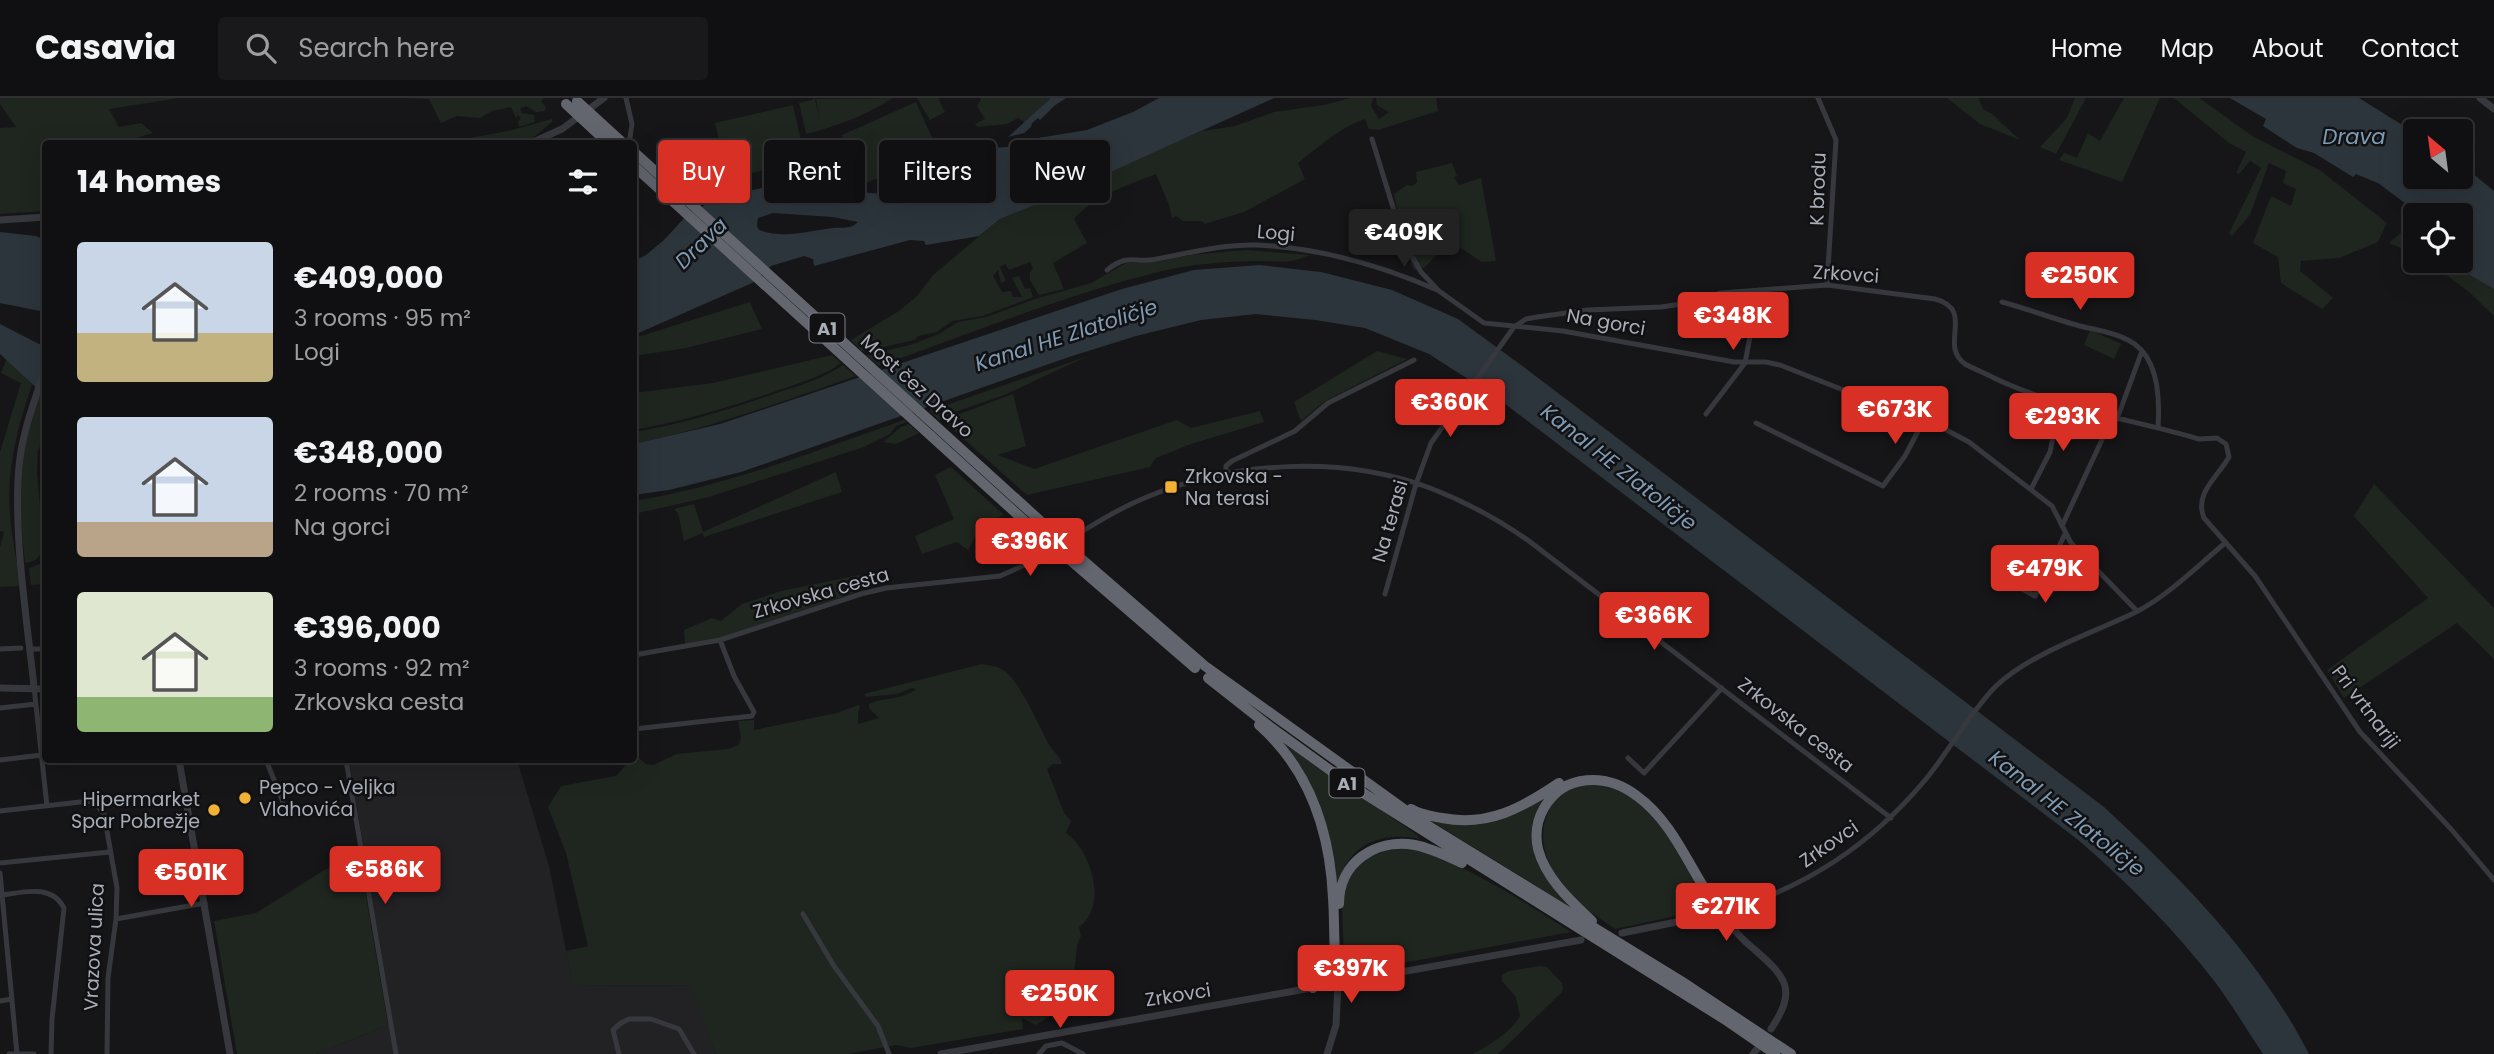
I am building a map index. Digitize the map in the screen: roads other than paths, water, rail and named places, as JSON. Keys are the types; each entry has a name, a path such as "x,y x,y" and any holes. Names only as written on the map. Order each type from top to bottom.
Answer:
{"highway":[{"path":"569,100 605,140"},
{"path":"569,100 619,140"},
{"name":"Most čez Dravo","path":"637,155 1016,506"},
{"name":"Most čez Dravo","path":"637,169 1016,506"},
{"name":"A1","path":"1016,506 1148,628 1269,726 1352,786 1705,1007 1775,1054"},
{"name":"A1","path":"1073,558 1205,666 1387,799 1727,1010 1791,1054"},
{"path":"1223,689 1225,696 1281,747 1292,761 1318,809 1329,848 1338,984"},
{"path":"1387,799 1395,798 1418,814 1452,820 1480,821 1508,813 1575,775 1602,774 1618,778 1643,792 1671,824 1717,898 1721,913"},
{"path":"1622,947 1622,940 1595,924 1548,873 1538,848 1537,825 1548,800 1559,789 1578,780 1595,779 1612,783 1638,796 1667,827 1721,913"},
{"path":"1338,984 1343,968 1339,899 1345,875 1357,860 1374,848 1400,843 1422,846 1468,866 1478,866"},
{"path":"1686,921 1701,901 1702,886"},
{"path":"1313,988 1328,971 1335,953"}],"street":[{"path":"537,140 571,123 604,98"},
{"path":"626,98 632,124 630,140"},
{"name":"K brodu","path":"1818,98 1836,140 1832,239 1827,285"},
{"path":"2480,98 2494,109"},
{"name":"Logi","path":"1372,139 1403,240 1421,272 1439,292"},
{"path":"0,220 42,217"},
{"name":"Logi","path":"1107,270 1126,258 1153,260 1188,252 1255,245 1369,263 1439,292 1485,323 1514,327"},
{"name":"Zrkovci","path":"1514,327 1526,319 1588,310 1671,306 1721,293 1827,285 1942,301 1950,305 1956,316 1954,346 1964,363 2020,390 2060,404 2199,439 2217,438 2226,444 2229,457 2200,499 2204,518 2224,544 2160,598 2026,664 1996,686 1927,778 1891,818 1824,869 1775,895 1721,913 1622,933"},
{"path":"1706,414 1745,363 1759,290"},
{"path":"2002,302 2116,335 2135,344 2142,351 2155,378 2159,408 2158,427"},
{"name":"Na terasi","path":"1385,594 1416,484 1431,443 1514,327"},
{"name":"Na gorci","path":"1514,327 1563,331 1745,363 1766,362 1780,365 1925,418 1969,442 2052,506 2065,534 2078,551 2137,611"},
{"path":"2117,419 2142,351"},
{"path":"1226,474 1227,465 1232,461 1295,431 1328,403 1414,360"},
{"path":"0,760 42,755 23,583 19,465 42,379"},
{"path":"2031,489 2050,452 2060,404"},
{"path":"1756,423 1883,486 1905,456 1925,418"},
{"path":"2062,526 2106,431"},
{"name":"Zrkovska cesta","path":"637,654 720,640 861,594 917,583 1000,576 1036,560 1107,517 1149,496 1209,477 1278,468 1329,467 1416,484 1472,506 1500,521 1891,818"},
{"path":"2004,579 2035,596 2065,534"},
{"name":"Pri vrtnariji","path":"2224,544 2255,576 2360,732 2451,829 2494,880"},
{"path":"2058,551 2078,551"},
{"path":"637,729 708,723 752,716 754,712 734,676 720,640"},
{"path":"0,649 21,648"},
{"path":"30,649 42,649"},
{"path":"0,688 42,688"},
{"path":"1628,758 1644,773 1722,688"},
{"path":"0,708 36,705"},
{"path":"0,811 47,806 43,763"},
{"path":"180,763 230,1054"},
{"path":"267,763 284,802 279,810 268,813"},
{"path":"347,763 396,1054"},
{"name":"Vrazova ulica","path":"47,806 89,802 96,804 104,814 117,888 108,978 107,1054"},
{"path":"0,863 110,852"},
{"path":"0,873 7,974 17,1054"},
{"path":"3,895 43,891 61,902 64,908 52,1019 51,1054"},
{"path":"116,919 205,903"},
{"path":"1721,913 1740,937 1768,960 1783,978 1785,1005 1770,1029"},
{"path":"803,914 834,966 878,1026 890,1054"},
{"name":"Zrkovci","path":"941,1054 1581,940"},
{"path":"1327,1054 1336,1025 1338,984"},
{"path":"0,1001 12,999"},
{"path":"620,1054 612,1030 621,1023 638,1018 651,1019 679,1029 694,1054"},
{"path":"1039,1053 1046,1045 1062,1043 1083,1054"},
{"path":"9,1054 34,1054"}],"water":[{"path":"1051,98 1066,98 1040,120 1038,118 1032,123 1024,133 1008,137"},
{"name":"Drava","path":"1159,98 1274,98 1110,172 1110,140 1029,140 1087,130 1133,112"},
{"name":"Drava","path":"2230,98 2359,98 2403,126 2403,189 2473,189 2473,174 2494,191 2494,289 2467,273 2473,273 2473,203 2405,203 2378,183 2356,174 2353,177 2314,153 2297,148 2263,126 2266,119"},
{"name":"Drava","path":"1010,146 1010,203 1039,203 1000,219 979,236 926,245 924,241 910,240 814,266 813,259 804,256 771,266 752,283 637,334 637,260 664,240 687,215 708,203 750,203 750,191 764,188 764,203 865,203 865,193 879,194 879,203 996,203 996,148","holes":["773,213 833,217 858,222 855,225 787,234 768,233 759,230 757,226 758,218"]},
{"path":"0,232 42,239 42,311 0,303"},
{"name":"Kanal HE Zlatoličje","path":"1260,265 1321,272 1392,290 1458,319 2104,807 2190,892 2243,952 2289,1019 2309,1054 2263,1054 2221,991 2183,943 2114,872 2077,839 1496,397 1429,354 1365,328 1256,314 1201,320 1136,336 1069,357 741,472 669,490 637,495 637,443 720,424 1122,289 1194,270"},
{"path":"0,324 42,345 42,393 0,354"}],"place":[{"name":"Zrkovska - Na terasi","path":"1171,487"},
{"name":"Pepco - Veljka Vlahovića","path":"245,798"},
{"name":"Hipermarket Spar Pobrežje","path":"214,810"}]}
